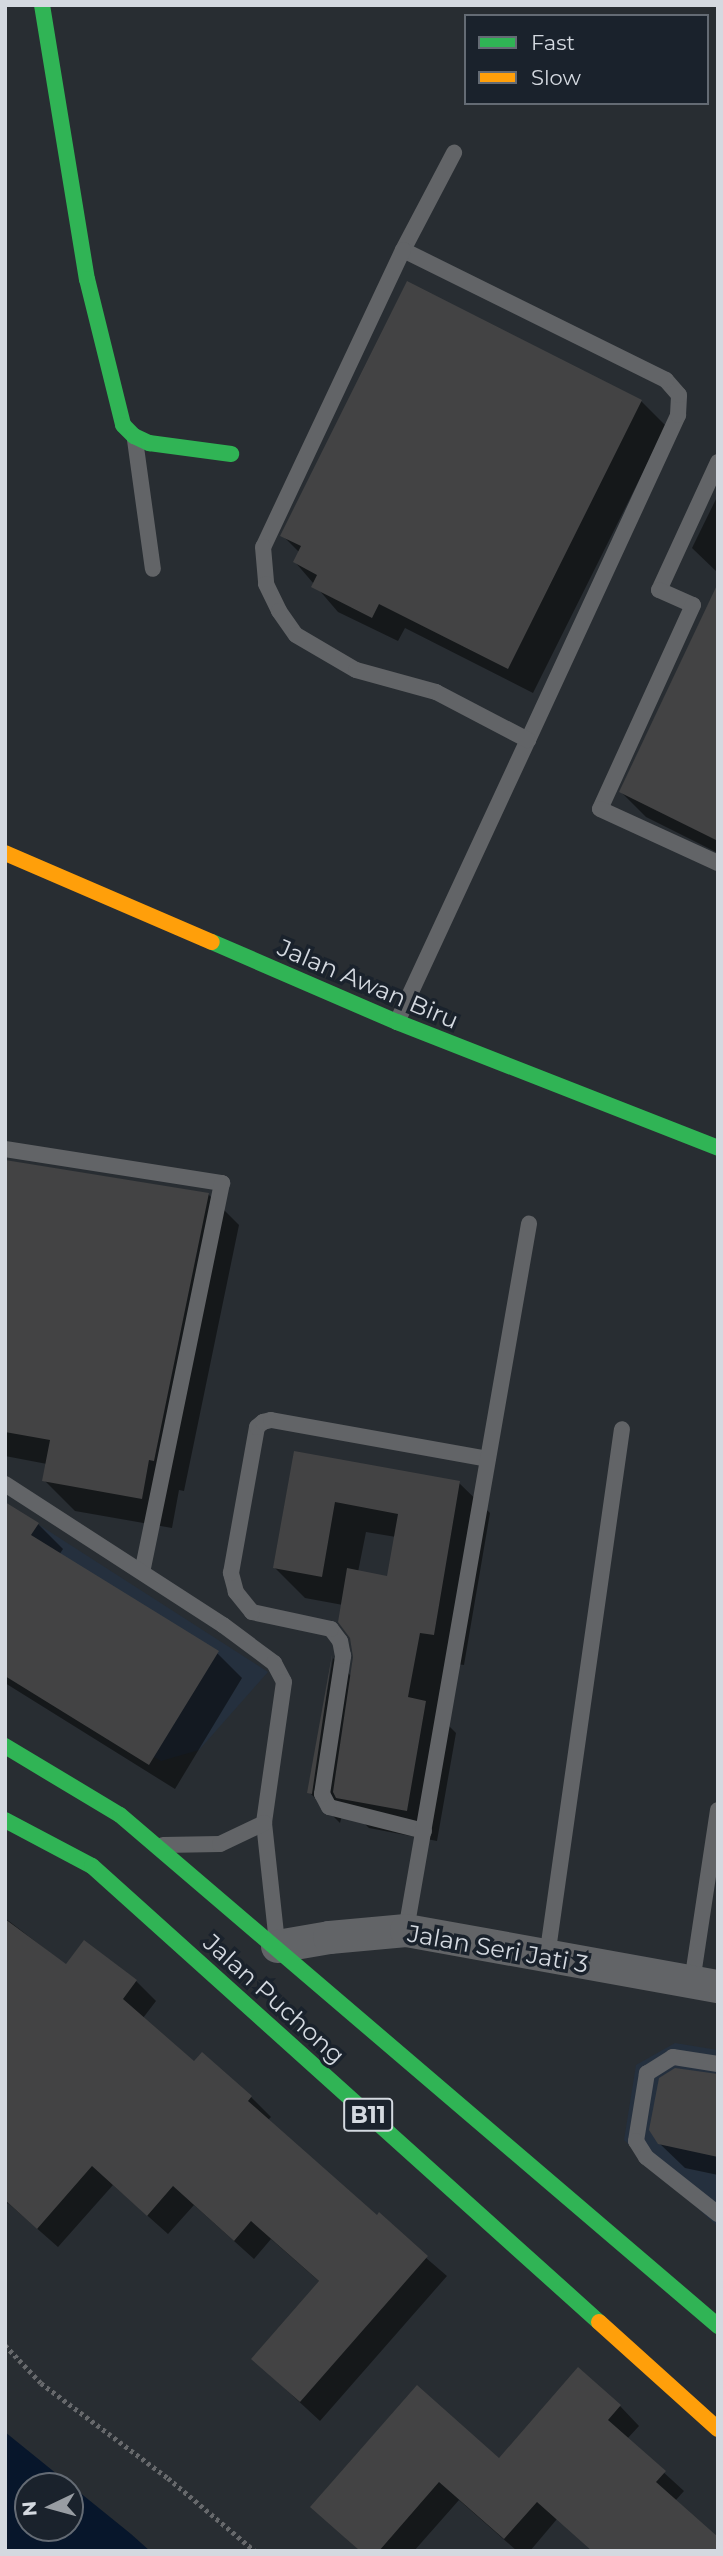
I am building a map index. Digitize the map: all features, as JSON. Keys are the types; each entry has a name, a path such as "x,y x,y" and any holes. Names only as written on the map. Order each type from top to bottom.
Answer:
{"main road":[{"path":"42,5 87,279 123,425 134,436 149,443 231,454"},
{"name":"Jalan Awan Biru","path":"5,853 397,1022 718,1148"},
{"name":"Jalan Puchong","path":"5,1746 120,1815 157,1845 718,2326"},
{"name":"Jalan Puchong","path":"5,1820 92,1866 718,2429"}],"street":[{"name":"Jalan Seri Jati 3","path":"277,1946 329,1937 406,1930 705,1984"}],"lane":[{"path":"454,153 403,250 263,547 266,584 279,611 296,635 356,670 436,692 528,740"},
{"path":"397,1022 678,415 679,395 666,380 403,250"},
{"path":"134,436 153,569"},
{"path":"718,462 659,590 693,605 600,809 718,863"},
{"path":"5,1149 222,1182 142,1573"},
{"path":"406,1930 529,1224"},
{"path":"424,1831 329,1807 322,1794 343,1656 340,1641 331,1629 252,1612 236,1591 231,1573 257,1427 263,1422 271,1420 488,1459"},
{"path":"547,1956 622,1429"},
{"path":"5,1484 223,1625 274,1663 284,1682 264,1822 277,1946"},
{"path":"705,1984 718,1810"},
{"path":"157,1845 220,1844 264,1822"},
{"path":"718,2064 673,2057 647,2073 636,2141 646,2157 718,2214"}],"path":[{"path":"5,2345 41,2383 167,2478 255,2551"}],"shaded area":[{"path":"5,1503 268,1672 199,1750 161,1761 5,1673"},
{"path":"675,2043 718,2050 718,2227 624,2140 636,2065"},
{"path":"5,2432 54,2472 14,2472 14,2542 84,2542 84,2496 150,2551 5,2551"}],"building":[{"path":"407,281 642,400 508,669 379,604 372,618 311,587 317,575 293,562 301,546 280,536"},
{"path":"718,583 718,841 619,792"},
{"path":"5,1160 209,1193 154,1461 149,1460 142,1499 42,1481 50,1440 5,1432"},
{"path":"294,1451 460,1481 434,1635 420,1633 408,1697 426,1701 407,1811 336,1798 333,1792 353,1657 350,1638 338,1622 347,1568 387,1576 398,1514 335,1502 322,1577 273,1568"},
{"path":"5,1502 39,1523 31,1535 219,1651 149,1765 5,1676"},
{"path":"332,1656 312,1794 307,1793"},
{"path":"5,1919 66,1964 84,1940 137,1980 123,1999 194,2061 202,2052 252,2096 248,2101 377,2215 379,2212 428,2256 300,2402 251,2359 319,2281 251,2221 234,2241 173,2186 147,2216 92,2166 37,2229 5,2200"},
{"path":"675,2068 718,2074 718,2157 658,2144 649,2130 659,2078"},
{"path":"578,2367 621,2405 608,2420 666,2471 656,2482 718,2537 718,2551 592,2551 537,2502 504,2539 439,2482 379,2551 360,2551 310,2507 417,2385 499,2458"}],"traffic: fast":[{"path":"42,5 87,279 123,425 134,436 149,443 231,454"},
{"path":"212,942 397,1022 718,1148"},
{"path":"5,1746 120,1815 718,2326"},
{"path":"5,1820 92,1866 599,2322"}],"traffic: slow":[{"path":"5,853 212,942"},
{"path":"599,2322 718,2429"}]}
